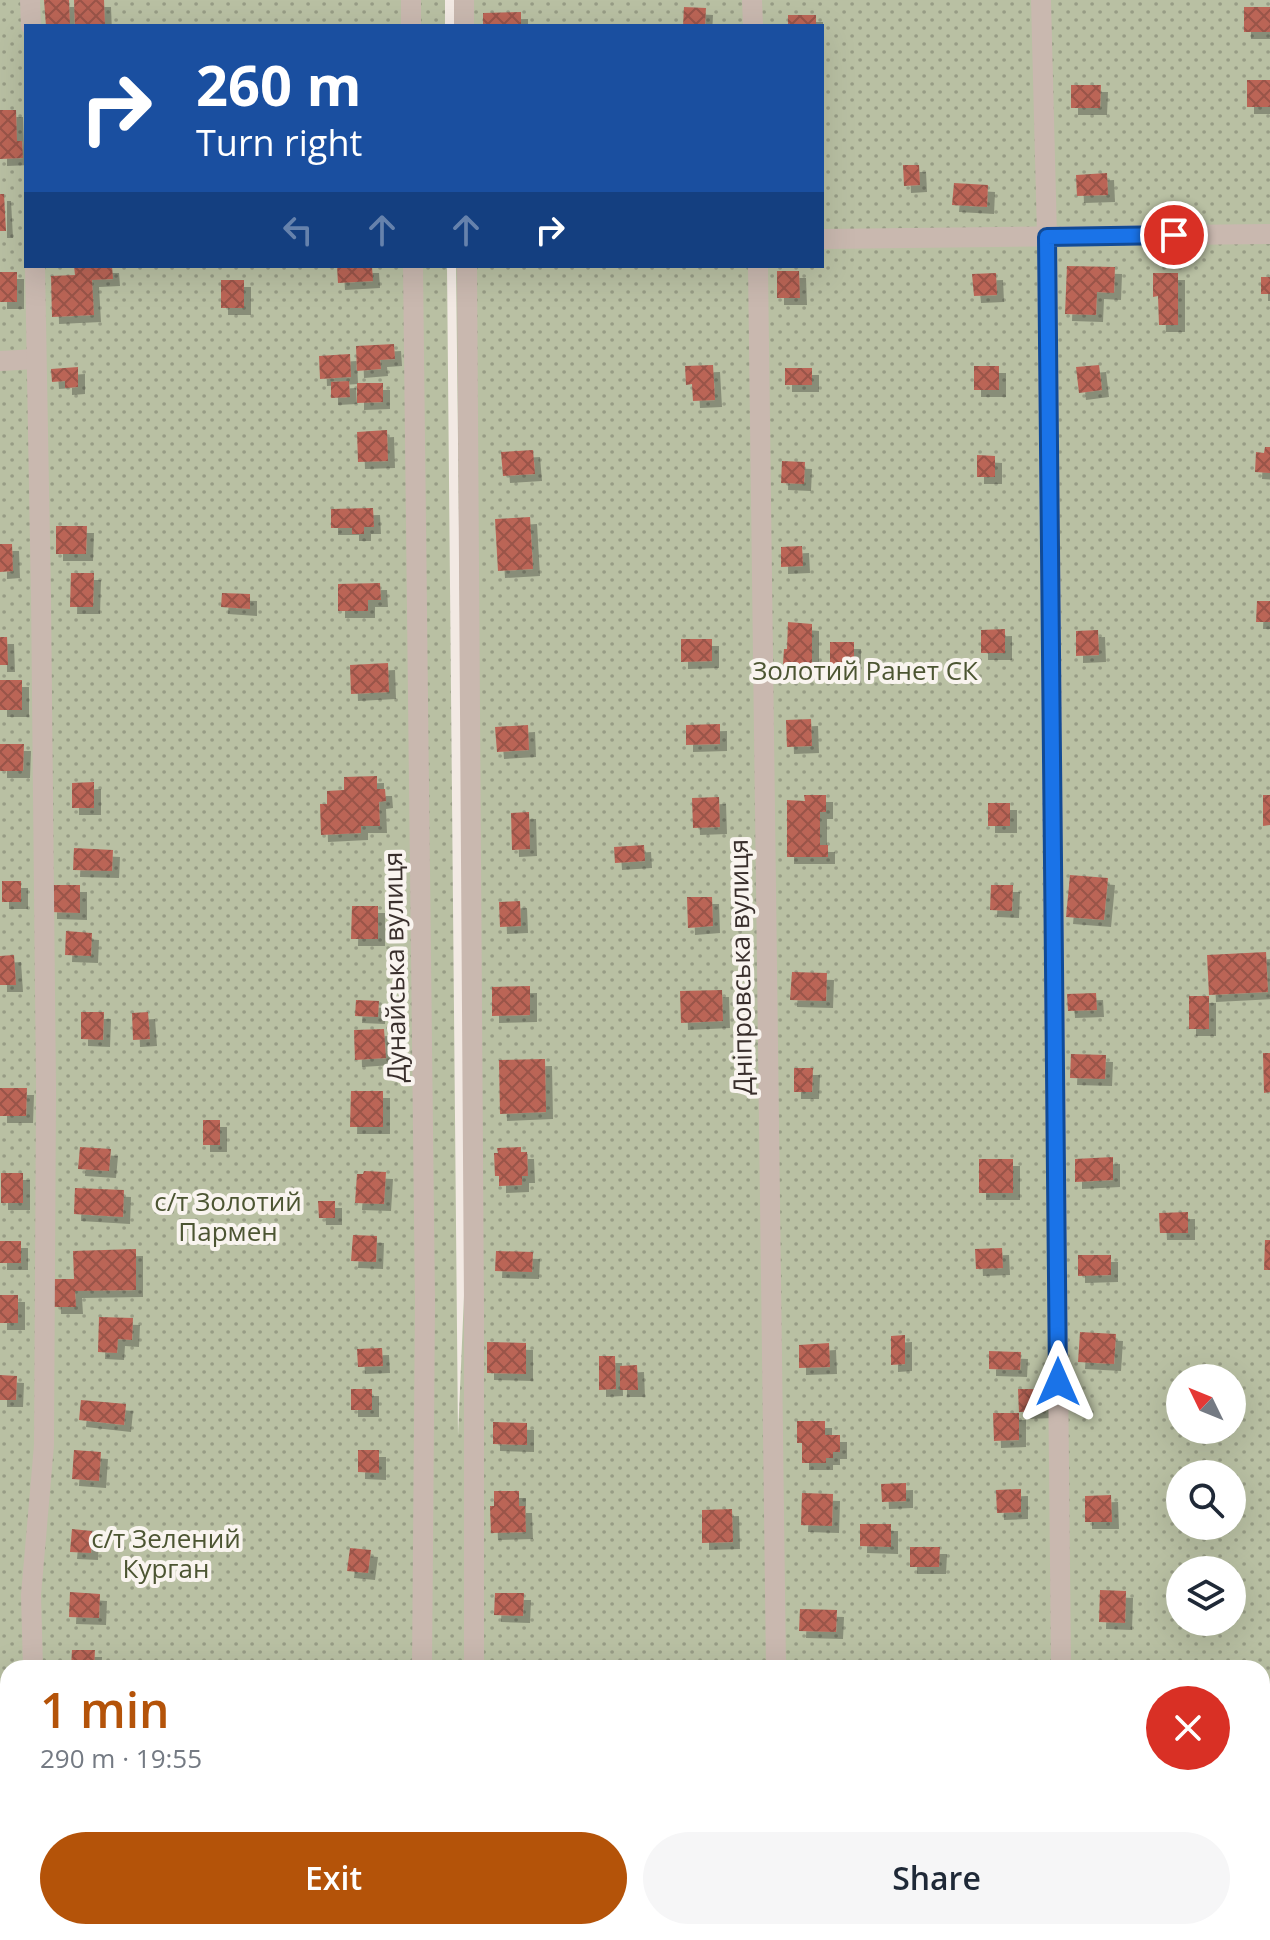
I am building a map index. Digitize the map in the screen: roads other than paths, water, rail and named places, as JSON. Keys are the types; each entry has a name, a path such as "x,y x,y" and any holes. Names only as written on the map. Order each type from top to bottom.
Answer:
{"street":[{"path":"30,0 31,24"},
{"path":"411,0 411,24"},
{"path":"464,0 464,24"},
{"path":"752,0 753,24"},
{"path":"1041,0 1047,237 1061,1660"},
{"path":"824,239 1270,234"},
{"path":"33,1660 31,1595 44,1445 46,1105 35,268"},
{"name":"Дунайська вулиця","path":"413,268 425,1302 422,1660"},
{"path":"467,268 474,1660"},
{"name":"Дніпровська вулиця","path":"758,268 776,1660"},
{"path":"0,361 36,359"}],"park label":[{"name":"Золотий Ранет СК","path":"865,671"},
{"name":"с/т Золотий Пармен","path":"228,1217"},
{"name":"с/т Зелений Курган","path":"166,1554"}]}
